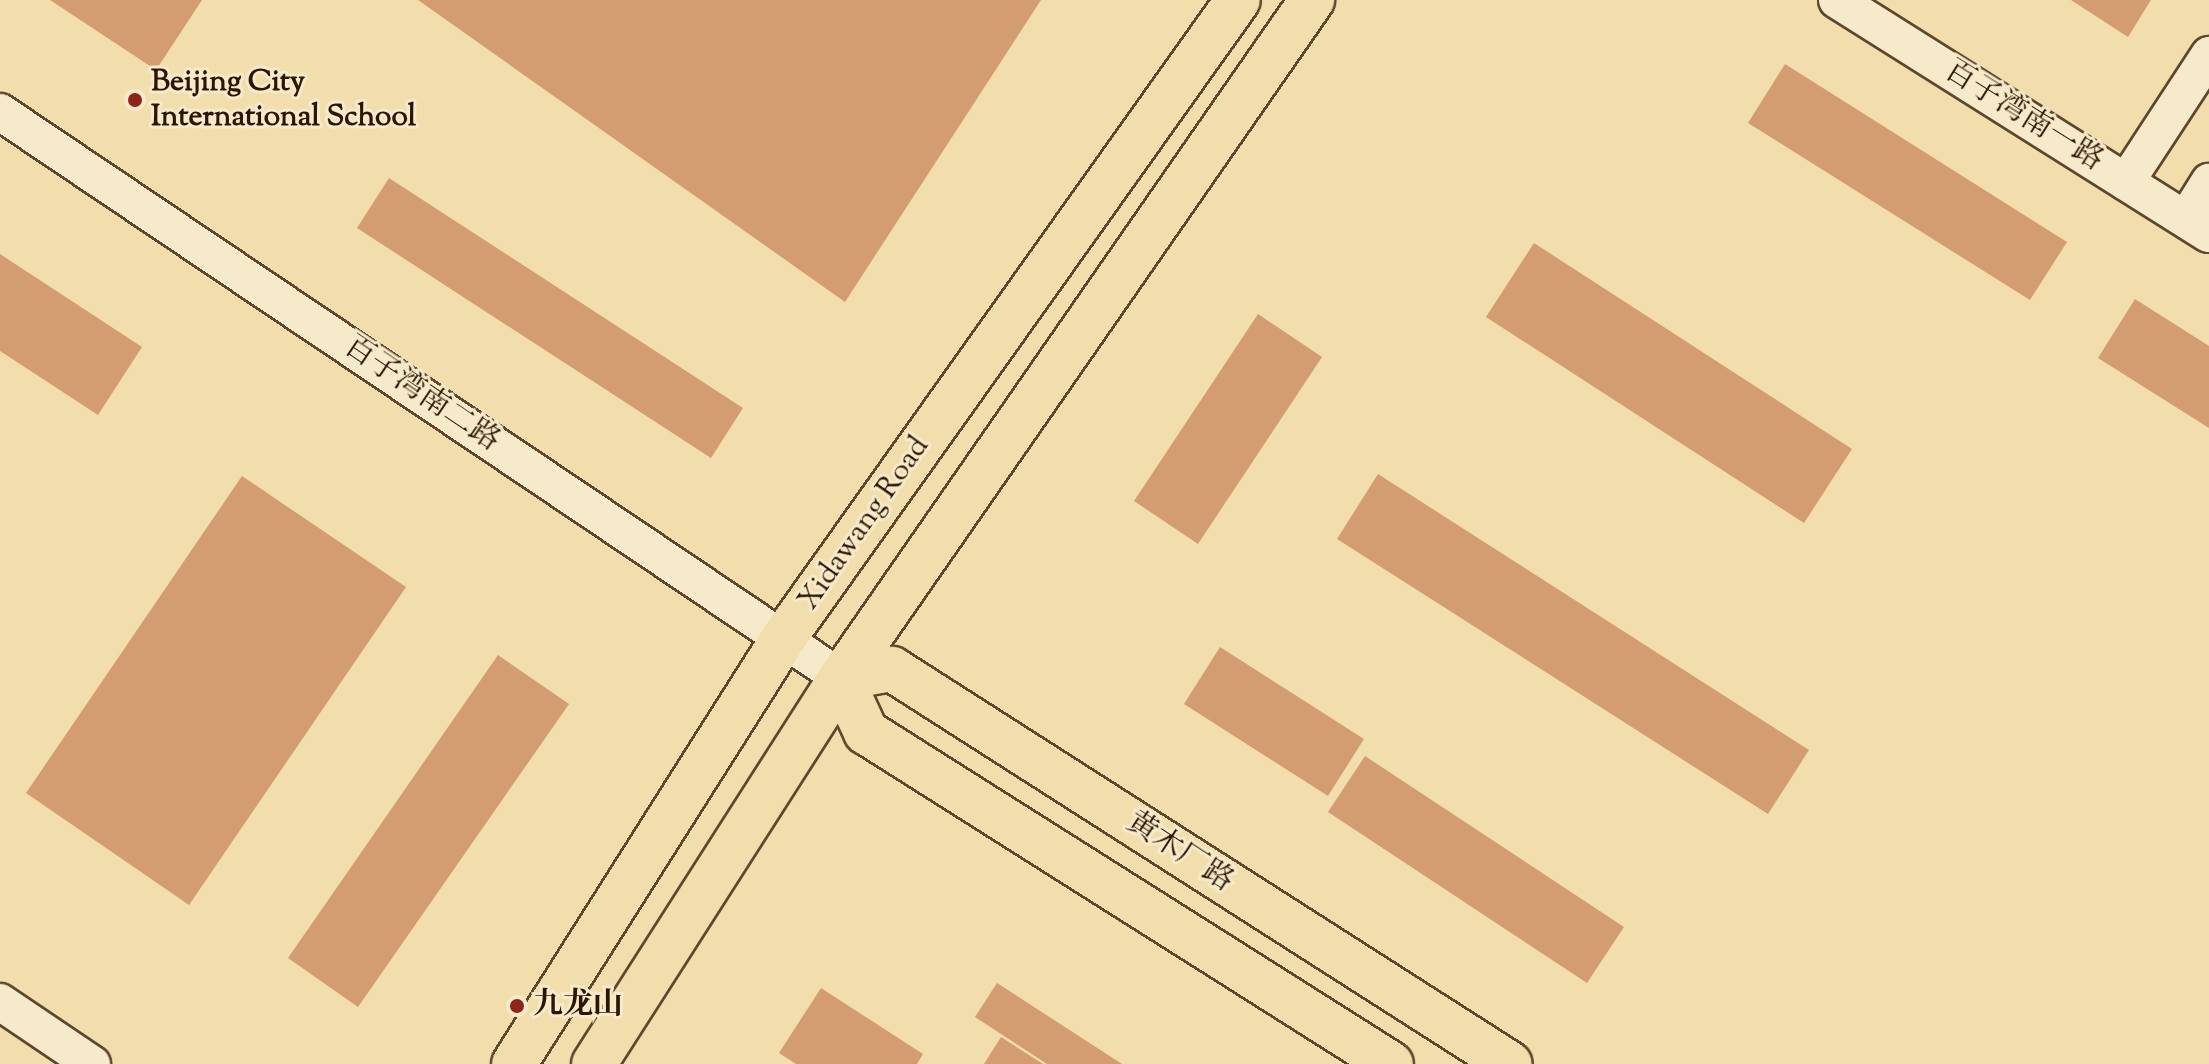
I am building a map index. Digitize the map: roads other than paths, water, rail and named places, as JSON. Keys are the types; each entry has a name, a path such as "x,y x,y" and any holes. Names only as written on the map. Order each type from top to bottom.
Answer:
{"main road":[{"name":"Xidawang Road","path":"514,1064 783,639 1238,0"},
{"path":"594,1064 841,678 1312,0"},
{"name":"黄木厂路","path":"841,678 892,669 1510,1064"},
{"path":"841,678 866,732 1391,1064"}],"street":[{"name":"百子湾南一路","path":"1837,0 2198,227"},
{"path":"2126,182 2209,55"},
{"name":"百子湾南二路","path":"0,112 841,678"},
{"path":"2198,227 2209,182"},
{"path":"0,1002 92,1064"}],"place":[{"name":"Beijing City International School","path":"135,100"},
{"name":"九龙山","path":"517,1006"}]}
